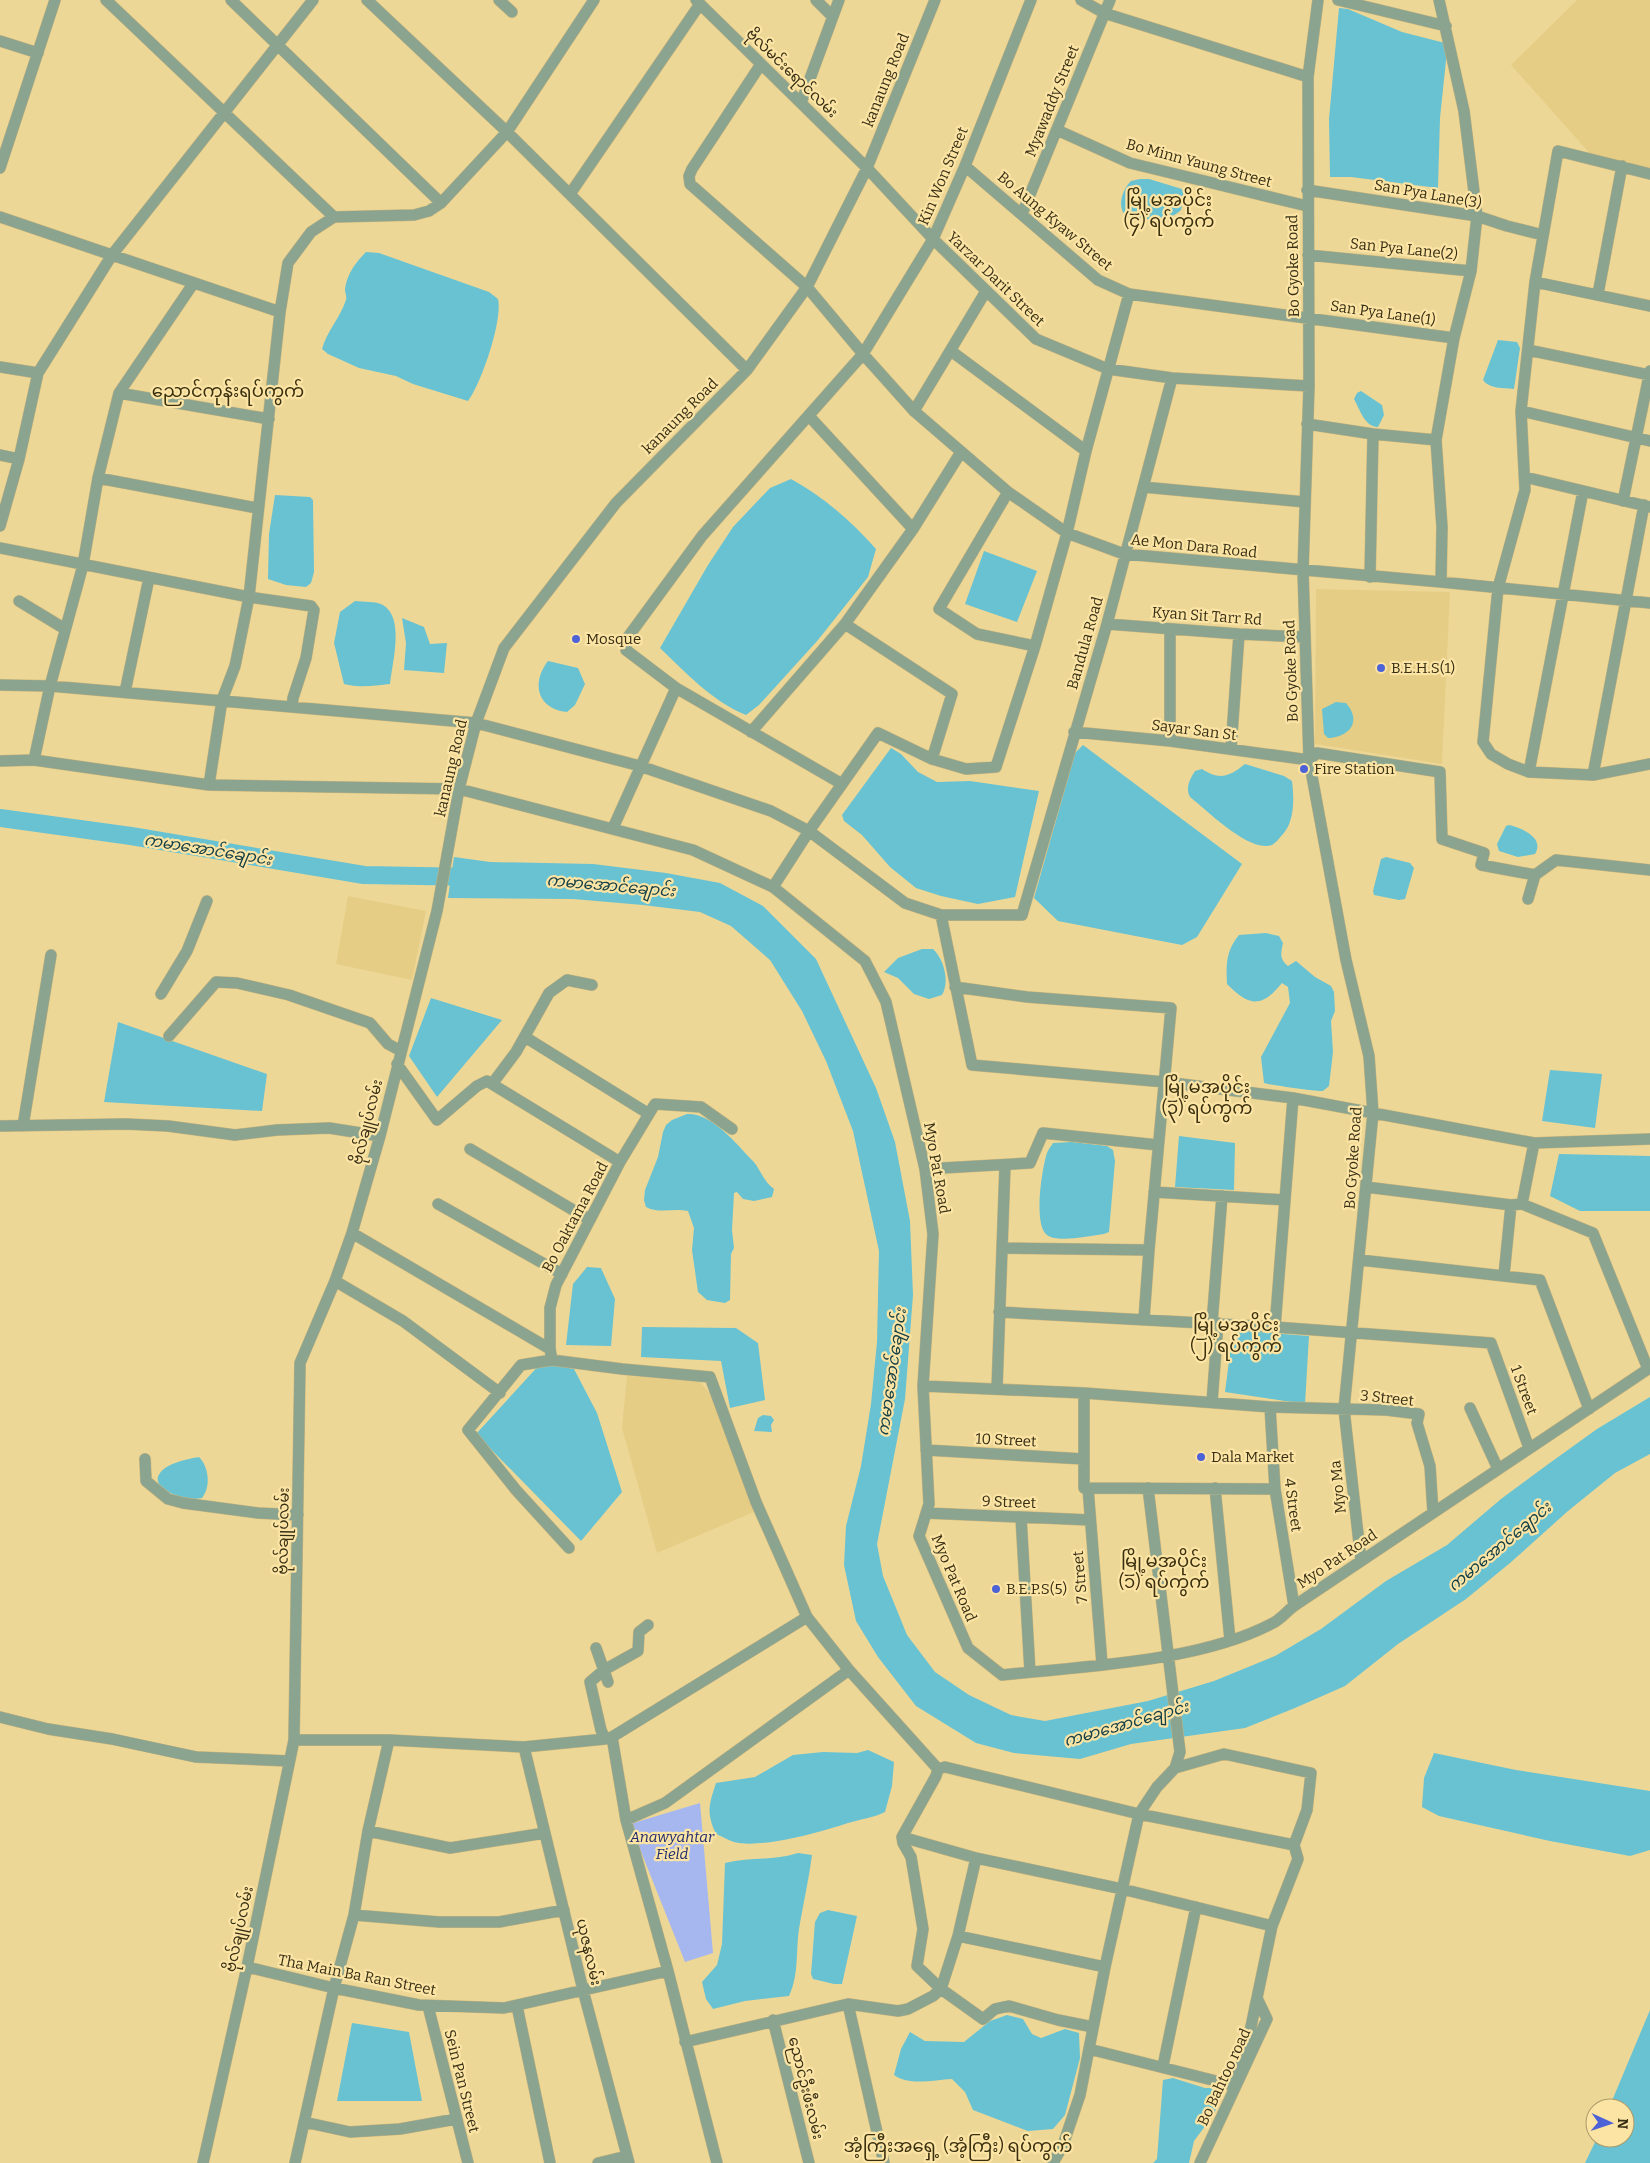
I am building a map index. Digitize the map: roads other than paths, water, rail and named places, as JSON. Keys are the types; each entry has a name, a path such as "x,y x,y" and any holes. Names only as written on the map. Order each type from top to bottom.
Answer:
{"street":[{"path":"0,168 55,0"},
{"path":"106,0 334,217"},
{"path":"231,0 441,203"},
{"path":"0,526 38,373 112,255 314,0"},
{"path":"367,0 507,132 747,370"},
{"path":"499,0 512,12"},
{"path":"209,785 222,700 235,666 249,597 257,508 280,312 288,263 311,232 334,217 414,215 429,211 441,203 507,132 594,0"},
{"path":"816,0 832,16"},
{"path":"801,103 839,0"},
{"name":"kanaung Road","path":"437,911 459,789 476,722 504,648 616,502 747,370 807,287 867,168 934,0"},
{"name":"Kin Won Street","path":"676,688 626,650 628,638 702,536 863,354 933,239 965,166 1031,0"},
{"path":"1080,0 1104,13 1308,77"},
{"name":"Myawaddy Street","path":"1022,214 1110,0"},
{"name":"Bo Gyoke Road","path":"1318,0 1308,77 1309,386 1303,571 1309,760 1346,960 1369,1056 1373,1113 1360,1260 1351,1334"},
{"path":"1338,0 1446,26"},
{"name":"San Pya Lane(2)","path":"1308,254 1472,271 1477,216 1464,111 1439,0"},
{"path":"570,194 698,2"},
{"name":"ဗိုလ်မင်းရောင်လမ်း","path":"698,2 867,168"},
{"path":"0,41 38,53"},
{"name":"Ae Mon Dara Road","path":"761,64 692,169 689,176 690,184 807,287 914,411 1008,492 1067,533 1124,554 1441,582 1650,603"},
{"name":"Bo Minn Yaung Street","path":"1057,130 1130,163 1307,206"},
{"path":"1650,174 1558,151 1535,282 1521,411 1525,490 1498,588 1483,742 1491,754 1508,764 1529,772 1593,775 1650,764"},
{"name":"Bo Aung Kyaw Street","path":"965,166 1098,280 1129,294 1308,317"},
{"path":"1598,294 1622,166"},
{"name":"Yarzar Darit Street","path":"867,168 933,239 1036,339 1108,369 1172,378 1309,386"},
{"name":"San Pya Lane(3)","path":"1307,190 1477,216 1543,235"},
{"path":"0,217 280,312"},
{"path":"1441,582 1442,527 1436,440 1454,338 1472,271"},
{"path":"1535,282 1650,306"},
{"path":"34,760 50,686 83,565 98,478 120,393 194,284"},
{"path":"914,411 986,291"},
{"path":"773,887 809,831 878,733 932,759 966,769 996,767 1035,646 1067,533 1086,451 1129,294"},
{"name":"San Pya Lane(1)","path":"1308,317 1454,338"},
{"path":"1528,350 1650,373 1624,501"},
{"path":"951,351 1086,451"},
{"path":"0,367 38,373"},
{"name":"Bandula Road","path":"941,915 1022,915 1107,624 1172,378"},
{"path":"120,393 269,418"},
{"path":"1521,411 1650,441"},
{"path":"809,416 913,529"},
{"path":"1307,424 1373,434 1436,440"},
{"path":"1370,577 1373,434"},
{"path":"751,732 845,624 913,529 962,452"},
{"path":"0,456 18,459"},
{"path":"1525,477 1647,506 1626,600 1593,775"},
{"path":"98,478 257,508"},
{"path":"1143,487 1306,502"},
{"path":"1529,772 1583,491"},
{"path":"1008,492 938,609 972,633 1035,646"},
{"path":"0,548 249,597 304,603 311,606 314,610 306,658 293,698 292,707"},
{"path":"126,692 149,578"},
{"path":"19,601 65,629"},
{"path":"845,624 952,694 932,759"},
{"name":"Kyan Sit Tarr Rd","path":"1107,624 1305,637"},
{"path":"1170,629 1170,741"},
{"path":"1231,750 1239,634"},
{"path":"0,685 50,686 476,722 640,766 771,811 809,831 904,903 941,915 972,1065 1165,1082 1293,1098 1534,1143 1650,1139"},
{"path":"613,828 676,688 842,784"},
{"name":"Sayar San St","path":"1074,732 1170,741 1309,760 1317,753 1440,772 1442,839 1484,853 1481,865 1535,875"},
{"name":"Myo Pat Road","path":"0,761 34,760 209,785 459,789 694,850 773,887 865,961 886,1002 925,1169 933,1234 923,1386 929,1504 919,1536 968,1648 1002,1675 1169,1655 1230,1640 1274,1622 1294,1606 1648,1369 1592,1233 1516,1204"},
{"path":"1528,899 1535,875 1556,860 1650,870"},
{"path":"161,994 187,951 207,901"},
{"name":"ဗိုလ်ချုပ်လမ်း","path":"203,2163 247,1967 294,1740 300,1363 335,1281 352,1233 380,1136 437,911"},
{"path":"23,1126 51,955"},
{"path":"397,1064 437,1120 477,1086 488,1081 492,1084 525,1038 544,1000 554,989 568,980 592,985"},
{"path":"169,1036 216,982 289,995 370,1022 388,1044 401,1051"},
{"path":"955,987 1027,997 1171,1008 1144,1320"},
{"path":"525,1038 649,1114"},
{"name":"Bo Oaktama Road","path":"492,1084 620,1162 556,1285 550,1308 551,1354"},
{"path":"1275,1327 1293,1098"},
{"path":"620,1162 655,1104 701,1106 732,1129"},
{"path":"0,1126 126,1124 168,1126 235,1135 277,1130 329,1128 380,1136"},
{"path":"925,1169 1005,1166 1030,1163 1043,1133 1158,1145"},
{"path":"1504,1275 1516,1204 1534,1143"},
{"path":"470,1149 590,1220"},
{"path":"997,1389 1005,1166"},
{"path":"1366,1187 1516,1204"},
{"path":"1154,1192 1285,1200"},
{"path":"1212,1402 1222,1196"},
{"path":"438,1204 562,1274"},
{"path":"352,1233 551,1354 622,1369 710,1377 756,1502 807,1617 850,1670 938,1769"},
{"path":"1002,1248 1149,1250"},
{"path":"1360,1260 1540,1280 1589,1408"},
{"path":"335,1281 403,1321 500,1393"},
{"path":"999,1312 1215,1323 1351,1334"},
{"name":"1 Street","path":"1351,1334 1491,1343 1530,1448"},
{"name":"Myo Ma","path":"1351,1334 1344,1409 1361,1561"},
{"path":"551,1354 521,1365 468,1430 516,1490 569,1548"},
{"path":"923,1386 1084,1393 1270,1407 1344,1409"},
{"path":"1084,1393 1084,1459"},
{"name":"4 Street","path":"1270,1407 1275,1489 1294,1606"},
{"path":"1470,1408 1498,1469"},
{"name":"3 Street","path":"1344,1409 1419,1414 1417,1423 1430,1466 1433,1513"},
{"name":"10 Street","path":"926,1450 1084,1459"},
{"path":"145,1459 146,1481 168,1499 183,1503 258,1513 298,1515"},
{"name":"7 Street","path":"1084,1459 1084,1488 1088,1488 1102,1664"},
{"path":"1088,1488 1275,1489"},
{"path":"1054,2163 1063,2145 1080,2095 1105,1967 1139,1814 1157,1787 1175,1768 1180,1752 1148,1488"},
{"path":"1215,1488 1230,1640"},
{"name":"9 Street","path":"926,1513 1090,1520"},
{"path":"1022,1517 1030,1672"},
{"path":"294,1740 388,1740 524,1747 609,1738 807,1617"},
{"path":"648,1625 639,1632 638,1652 604,1670 591,1680 590,1684 601,1730 609,1738 626,1820 668,1971 717,2163"},
{"path":"596,1648 608,1682"},
{"path":"626,1820 665,1803 850,1670"},
{"path":"0,1717 48,1730 112,1739 196,1757 289,1761"},
{"path":"295,2163 334,1988 354,1915 368,1831 388,1740"},
{"name":"ယုဇနလမ်း","path":"524,1747 583,1990 628,2160"},
{"path":"1089,2049 1163,2066 1228,2084 1234,2080 1242,2062 1272,1926 1298,1859 1294,1845 1307,1810 1311,1773 1224,1754 1175,1768"},
{"path":"938,1769 946,1766 1139,1814 1294,1845"},
{"path":"938,1769 936,1776 902,1837 903,1843 912,1857 923,1929 916,1966 941,1989 983,2019 995,2009 1009,2006 1058,2020 1093,2027"},
{"path":"368,1831 450,1848 545,1833"},
{"path":"902,1837 976,1858 1122,1889 1272,1926"},
{"path":"685,2042 848,2004 898,2011 908,2009 933,1996 941,1989 958,1936 976,1858"},
{"path":"1163,2066 1196,1907"},
{"path":"354,1915 439,1922 499,1922 564,1910"},
{"path":"958,1936 1105,1967"},
{"name":"Tha Main Ba Ran Street","path":"247,1967 334,1988 428,2006 504,2008 668,1971"},
{"name":"Bo Bahtoo road","path":"1200,2163 1267,2019 1257,1998"},
{"path":"848,2004 884,2163"},
{"name":"Sein Pan Street","path":"428,2006 468,2163"},
{"path":"517,2006 550,2163"},
{"name":"ညောင်ဦးဖီးလမ်း","path":"773,2020 809,2163"},
{"path":"304,2122 350,2132 400,2129 456,2119"},
{"path":"598,2163 628,2160"}],"water":[{"path":"1339,8 1348,9 1402,32 1445,43 1447,51 1440,118 1438,188 1351,177 1330,177 1329,119"},
{"path":"1149,179 1182,189 1184,194 1181,210 1170,217 1160,220 1126,216 1121,207 1123,193 1131,181"},
{"path":"366,252 379,253 489,292 498,299 499,309 490,352 479,381 468,401 413,384 396,376 359,368 328,354 322,349 346,300 345,289 350,273"},
{"path":"1498,340 1517,342 1520,348 1514,389 1493,387 1483,380"},
{"path":"1361,391 1382,405 1384,415 1378,427 1366,421 1354,399 1357,393"},
{"path":"791,479 836,510 876,549 868,577 818,640 759,705 746,715 711,694 660,648 708,565 733,527 770,488"},
{"path":"275,495 310,497 313,500 314,572 311,583 306,587 286,585 268,579 269,534"},
{"path":"984,551 1037,571 1017,622 965,604"},
{"path":"355,601 373,602 383,605 390,611 394,620 396,641 390,684 361,686 344,684 334,643 340,612"},
{"path":"402,618 424,627 430,644 447,643 444,673 404,670 406,643"},
{"path":"548,661 578,668 585,684 575,705 567,712 549,706 540,694 540,678"},
{"path":"1336,702 1346,703 1351,710 1353,722 1348,731 1342,735 1328,738 1324,734 1322,709"},
{"path":"1083,745 1242,864 1197,937 1182,945 1058,921 1034,898 1075,753"},
{"path":"891,748 901,754 918,772 937,782 970,781 1039,791 1015,897 978,904 916,888 890,867 862,835 844,821 842,815"},
{"path":"1245,764 1284,776 1292,781 1292,816 1287,829 1272,845 1263,846 1241,837 1190,797 1189,794 1189,784 1195,771 1202,769 1214,775 1225,776"},
{"path":"1509,825 1526,831 1535,839 1537,848 1535,854 1518,857 1499,851 1497,844 1506,826"},
{"path":"454,857 490,862 593,864 666,873 720,883 763,906 816,959 876,1088 895,1142 910,1221 913,1295 905,1399 877,1544 883,1576 907,1635 935,1672 969,1695 1011,1715 1045,1721 1148,1701 1214,1681 1275,1656 1321,1629 1386,1581 1447,1545 1501,1499 1597,1429 1650,1397 1650,1454 1615,1473 1466,1599 1398,1644 1345,1686 1295,1708 1245,1728 1131,1744 1080,1759 1014,1753 976,1743 916,1706 878,1657 856,1621 844,1565 846,1526 861,1466 871,1404 877,1342 879,1251 853,1131 826,1061 802,1011 770,960 731,926 700,912 573,899 448,898"},
{"path":"1386,857 1410,863 1414,868 1405,899 1399,900 1374,895 1373,891 1381,859"},
{"path":"1266,933 1279,936 1283,943 1282,958 1288,966 1296,961 1315,977 1331,986 1334,992 1335,1011 1331,1021 1333,1052 1329,1086 1323,1091 1264,1083 1261,1057 1290,1003 1288,987 1282,983 1268,997 1261,1001 1255,1001 1242,997 1227,984 1229,952 1239,935"},
{"path":"922,949 933,949 937,953 946,977 946,984 942,995 929,999 914,994 898,978 884,972 898,958"},
{"path":"431,998 502,1020 437,1097 409,1056"},
{"path":"118,1022 267,1074 262,1111 104,1102"},
{"path":"1550,1070 1602,1074 1595,1128 1542,1121"},
{"path":"687,1114 697,1115 706,1119 732,1138 756,1164 767,1183 774,1189 772,1197 754,1201 743,1199 737,1192 734,1193 732,1230 734,1248 731,1254 730,1300 725,1303 707,1300 698,1292 692,1250 694,1228 688,1211 651,1209 646,1207 644,1200 645,1190 658,1157 666,1125 672,1120"},
{"path":"1179,1136 1235,1143 1234,1190 1175,1187"},
{"path":"1072,1142 1107,1146 1113,1150 1115,1161 1109,1232 1104,1234 1066,1239 1047,1235 1043,1229 1040,1220 1040,1196 1047,1153 1053,1143"},
{"path":"1559,1154 1650,1156 1650,1211 1580,1211 1550,1196"},
{"path":"587,1267 601,1268 615,1299 611,1346 566,1345 573,1284"},
{"path":"642,1327 736,1328 758,1343 765,1400 730,1408 721,1361 641,1357"},
{"path":"1233,1330 1309,1336 1305,1404 1225,1392"},
{"path":"542,1362 574,1369 597,1413 622,1492 581,1541 476,1434"},
{"path":"763,1415 771,1416 774,1420 771,1425 772,1432 754,1431 758,1418"},
{"path":"199,1457 205,1466 208,1477 207,1488 202,1498 180,1497 162,1488 158,1478 163,1470 178,1462"},
{"path":"868,1750 894,1762 892,1786 885,1812 823,1831 775,1841 746,1844 734,1842 716,1834 711,1820 710,1808 716,1783 755,1777 793,1755 823,1752 857,1753"},
{"path":"1434,1753 1516,1770 1650,1791 1650,1850 1630,1856 1550,1841 1439,1816 1422,1807 1424,1778"},
{"path":"798,1853 812,1855 799,1932 795,1978 789,1996 745,2001 713,2009 706,1999 702,1982 717,1965 722,1944 725,1863 780,1857"},
{"path":"828,1910 857,1916 842,1984 813,1979 811,1974 815,1922 820,1913"},
{"path":"1650,2010 1650,2163 1585,2163 1592,2148 1635,2148 1635,2098 1613,2098"},
{"path":"1007,2015 1023,2019 1032,2034 1041,2038 1065,2029 1079,2033 1080,2058 1065,2115 1053,2129 1028,2131 973,2110 965,2092 952,2079 914,2081 894,2075 901,2049 910,2032 925,2041 964,2042 990,2021"},
{"path":"352,2023 409,2032 422,2101 337,2101"},
{"path":"1173,2078 1205,2088 1217,2088 1222,2094 1214,2114 1194,2141 1189,2163 1153,2163 1157,2159 1163,2080"}],"waterway":[{"name":"ကမာအောင်ချောင်း","path":"0,818 131,836 364,875 475,877"}],"place":[{"name":"Mosque","path":"576,639"},
{"name":"B.E.H.S(1)","path":"1381,668"},
{"name":"Fire Station","path":"1304,769"},
{"name":"Dala Market","path":"1201,1457"},
{"name":"B.E.P.S(5)","path":"996,1589"}],"district":[{"name":"မြို့မအပိုင်း (၄) ရပ်ကွက်","path":"1169,210"},
{"name":"ညောင်ကုန်းရပ်ကွက်","path":"228,391"},
{"name":"မြို့မအပိုင်း (၃) ရပ်ကွက်","path":"1207,1097"},
{"name":"မြို့မအပိုင်း (၂) ရပ်ကွက်","path":"1236,1335"},
{"name":"မြို့မအပိုင်း (၁) ရပ်ကွက်","path":"1164,1571"},
{"name":"အံ့ကြီးအရှေ့ (အံ့ကြီး) ရပ်ကွက်","path":"958,2146"}],"park label":[{"name":"Anawyahtar Field","path":"672,1846"}]}
